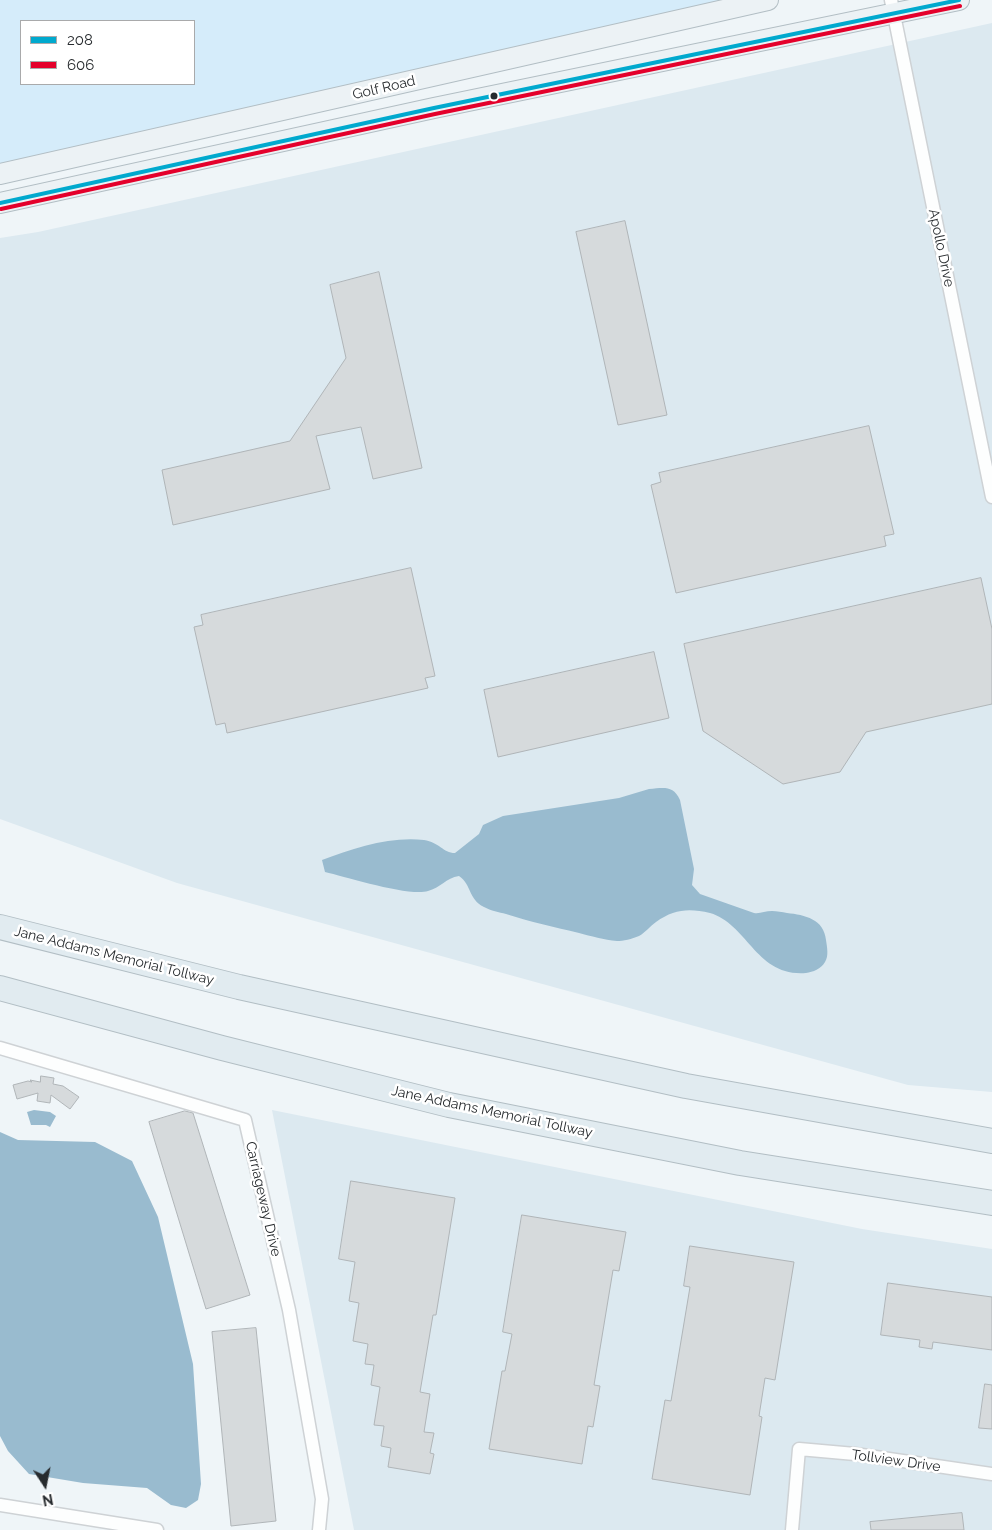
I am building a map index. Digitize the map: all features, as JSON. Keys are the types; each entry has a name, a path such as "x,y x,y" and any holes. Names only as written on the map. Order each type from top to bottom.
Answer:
{"highway":[{"name":"Jane Addams Memorial Tollway","path":"0,927 239,987 686,1086 992,1141"},
{"name":"Jane Addams Memorial Tollway","path":"0,988 222,1048 449,1105 740,1163 992,1203"}],"main road":[{"name":"Golf Road","path":"0,174 768,0"},
{"path":"0,203 892,7 959,0"}],"street":[{"name":"Apollo Drive","path":"892,7 992,497"},
{"name":"Carriageway Drive","path":"0,1048 245,1120 291,1319 322,1499 319,1530"},
{"name":"Tollview Drive","path":"792,1530 799,1450 855,1454 992,1474"},
{"path":"0,1505 157,1530"}],"shaded area":[{"path":"0,0 767,0 0,174"},
{"path":"992,23 992,1092 908,1085 177,883 0,819 0,238 38,232"},
{"path":"668,788 680,800 694,869 692,885 700,894 754,913 778,911 812,919 822,927 826,940 827,957 821,967 806,973 789,972 775,967 764,959 734,928 723,919 710,913 695,910 675,912 656,922 639,936 617,941 533,922 487,908 475,900 459,876 428,891 407,891 378,886 325,872 322,860 359,847 385,841 411,839 429,841 451,853 455,853 479,834 483,825 503,816 619,798 649,789"},
{"path":"34,1110 50,1112 56,1116 50,1127 46,1125 31,1125 27,1112"},
{"path":"272,1110 862,1229 992,1249 992,1530 354,1530"},
{"path":"0,1132 18,1140 95,1142 132,1161 158,1217 193,1364 201,1484 198,1500 186,1508 171,1505 147,1488 83,1483 29,1474 8,1451 0,1436"}],"building":[{"path":"625,221 667,415 618,425 576,232"},
{"path":"379,272 422,468 373,479 361,427 316,436 330,489 173,525 162,470 290,441 346,358 330,285"},
{"path":"869,426 894,534 884,536 886,546 676,593 651,485 661,482 659,473"},
{"path":"411,568 435,676 425,678 428,688 227,733 225,723 216,725 194,627 203,625 201,615"},
{"path":"981,578 992,629 992,704 866,732 840,772 783,784 703,731 684,644"},
{"path":"654,652 669,718 498,757 484,690"},
{"path":"41,1076 54,1078 53,1084 63,1086 79,1097 70,1109 51,1095 50,1103 37,1101 38,1093 17,1099 13,1085 28,1081 32,1082 30,1080 40,1082"},
{"path":"185,1111 193,1113 250,1295 206,1309 149,1122"},
{"path":"351,1181 455,1198 436,1315 433,1315 420,1392 430,1394 424,1432 434,1433 430,1453 434,1454 430,1474 388,1467 391,1448 381,1446 384,1426 374,1425 380,1387 371,1385 374,1365 365,1364 368,1344 353,1341 359,1303 349,1301 355,1262 339,1259"},
{"path":"522,1215 626,1232 619,1271 613,1270 594,1385 600,1386 593,1427 588,1426 582,1464 489,1449 502,1371 505,1371 512,1334 503,1332"},
{"path":"690,1246 794,1262 775,1380 765,1378 759,1416 762,1417 750,1495 652,1479 665,1400 671,1401 690,1287 684,1286"},
{"path":"888,1283 992,1297 992,1350 933,1342 932,1349 919,1347 920,1340 881,1335"},
{"path":"256,1328 276,1521 231,1526 212,1332"},
{"path":"985,1384 992,1385 992,1429 979,1428"},
{"path":"962,1513 964,1530 871,1530 870,1522"}],"transit line":[{"name":"208","path":"0,203 434,108 959,0"},
{"name":"606","path":"1,209 435,114 960,6"}]}
